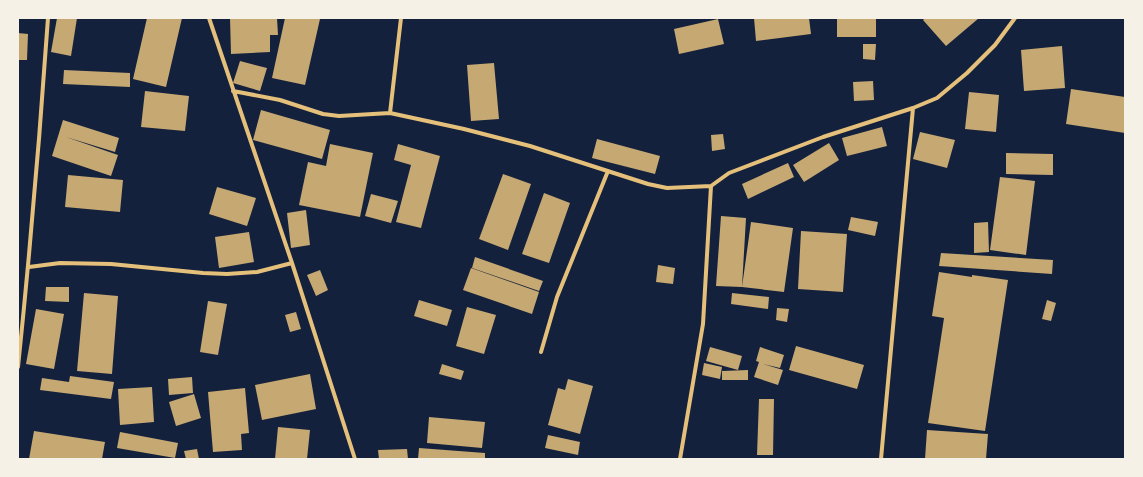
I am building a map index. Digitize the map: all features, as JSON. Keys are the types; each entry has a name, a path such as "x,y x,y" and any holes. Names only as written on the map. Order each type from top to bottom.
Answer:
{"street":[{"path":"18,367 29,267 48,18"},
{"path":"208,18 292,263 355,459"},
{"path":"390,113 401,18"},
{"path":"233,91 280,100 323,114 339,116 390,113 464,129 530,146 648,184 667,188 711,186 729,173 823,137 914,108 936,98 967,73 995,45 1015,18"},
{"path":"881,459 914,108"},
{"path":"541,352 557,297 608,171"},
{"path":"680,459 703,324 711,186"},
{"path":"29,267 60,263 111,264 226,274 257,272 292,263"}],"building":[{"path":"57,18 77,18 71,56 51,52"},
{"path":"147,18 182,18 166,87 133,79"},
{"path":"230,18 277,18 278,35 270,35 270,52 231,54"},
{"path":"285,18 320,19 305,85 272,78"},
{"path":"754,18 809,18 811,34 756,41"},
{"path":"837,18 876,18 876,37 837,37"},
{"path":"925,18 979,18 946,46 923,20"},
{"path":"718,19 724,44 679,54 674,29"},
{"path":"18,33 28,34 27,60 18,60"},
{"path":"863,44 876,44 875,60 863,59"},
{"path":"1062,46 1065,88 1024,91 1021,50"},
{"path":"240,61 267,68 260,91 233,83"},
{"path":"494,63 499,119 471,121 467,65"},
{"path":"64,70 130,73 130,87 63,84"},
{"path":"873,81 874,100 854,101 853,82"},
{"path":"1071,89 1125,97 1125,133 1066,124"},
{"path":"145,91 189,96 185,131 141,127"},
{"path":"969,92 999,95 996,132 965,129"},
{"path":"261,110 330,130 322,159 253,140"},
{"path":"63,120 119,138 115,152 66,137 118,155 111,176 52,156"},
{"path":"882,127 887,146 847,156 842,138"},
{"path":"920,132 955,140 947,168 913,159"},
{"path":"723,134 725,149 712,151 711,135"},
{"path":"597,139 660,156 655,174 592,158"},
{"path":"829,143 839,160 804,182 793,165"},
{"path":"330,144 373,153 360,217 299,205 308,162 326,166"},
{"path":"398,144 440,156 421,228 396,222 411,165 394,160"},
{"path":"1006,153 1053,154 1053,175 1006,174"},
{"path":"788,163 794,177 748,199 742,184"},
{"path":"503,174 531,184 508,250 479,239"},
{"path":"68,175 123,180 120,212 65,207"},
{"path":"1000,177 1035,181 1026,255 990,250"},
{"path":"217,187 256,198 247,226 209,214"},
{"path":"544,193 570,203 549,263 522,254"},
{"path":"371,194 398,201 391,223 365,216"},
{"path":"306,210 310,245 291,248 287,213"},
{"path":"721,216 746,218 742,287 716,286"},
{"path":"851,217 878,222 875,236 848,230"},
{"path":"751,222 793,228 784,292 742,287"},
{"path":"988,222 989,252 974,253 974,223"},
{"path":"801,231 847,234 843,292 798,289"},
{"path":"249,232 254,262 219,268 215,237"},
{"path":"941,253 1053,260 1052,274 939,266"},
{"path":"475,257 543,281 539,291 472,268"},
{"path":"658,265 675,268 673,284 656,282"},
{"path":"471,268 539,292 532,314 463,290"},
{"path":"320,270 328,290 316,296 307,275"},
{"path":"939,272 1008,280 985,431 928,423 944,318 932,316"},
{"path":"46,287 69,287 69,302 45,301"},
{"path":"84,293 118,296 112,374 77,371"},
{"path":"732,293 769,297 768,309 731,304"},
{"path":"419,300 452,310 447,326 414,316"},
{"path":"1047,300 1056,303 1051,321 1042,319"},
{"path":"208,301 227,304 218,355 200,352"},
{"path":"467,307 496,315 484,354 456,346"},
{"path":"777,308 789,309 787,322 776,320"},
{"path":"36,309 64,314 54,369 26,364"},
{"path":"296,312 301,329 290,332 285,315"},
{"path":"796,346 864,365 857,389 789,370"},
{"path":"710,347 742,356 738,370 706,361"},
{"path":"760,347 784,355 780,368 763,364 783,370 778,385 754,377 759,362 756,361"},
{"path":"704,363 722,367 720,379 702,375"},
{"path":"442,364 464,371 461,380 439,374"},
{"path":"748,370 748,380 722,380 722,371"},
{"path":"310,374 316,409 262,420 255,385"},
{"path":"70,376 114,382 111,399 40,390 42,378 69,382"},
{"path":"192,377 193,393 169,395 168,379"},
{"path":"568,379 593,386 580,434 548,425 558,388 565,390"},
{"path":"152,387 154,422 120,425 118,389"},
{"path":"245,388 249,433 241,434 242,450 213,452 208,392"},
{"path":"194,394 201,418 176,426 169,402"},
{"path":"759,399 774,399 773,455 757,455"},
{"path":"429,417 485,422 482,448 427,443"},
{"path":"278,427 310,430 307,459 275,459"},
{"path":"927,430 988,434 986,459 925,459"},
{"path":"34,431 105,442 102,459 29,459"},
{"path":"120,432 178,443 175,458 117,448"},
{"path":"548,435 580,442 578,455 545,448"},
{"path":"419,448 485,453 485,459 418,459"},
{"path":"197,449 199,459 186,459 184,451"},
{"path":"407,449 408,459 379,459 378,450"}]}
